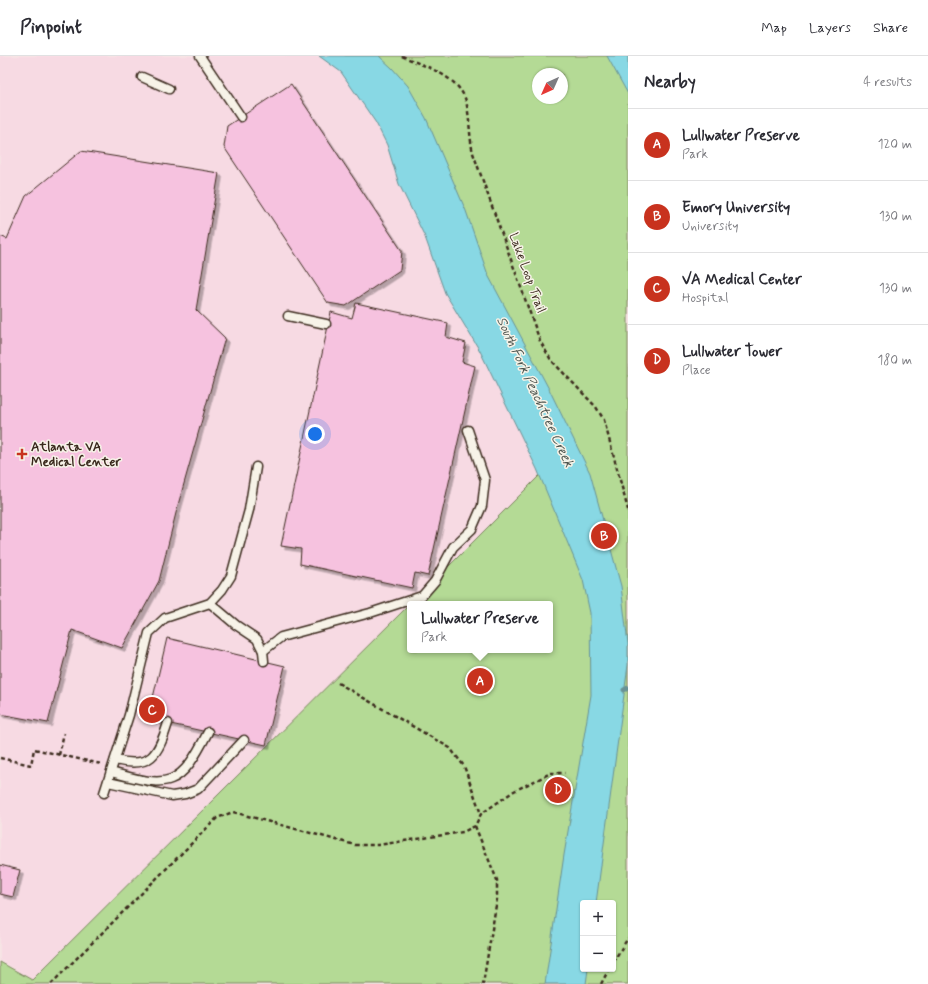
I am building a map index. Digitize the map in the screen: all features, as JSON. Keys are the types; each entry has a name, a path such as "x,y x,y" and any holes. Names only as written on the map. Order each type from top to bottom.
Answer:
{"lane":[{"path":"200,56 241,117"},
{"path":"142,77 169,89"},
{"path":"288,316 326,324"},
{"path":"263,651 281,637 392,606 422,596 435,581 453,547 472,528 482,506 485,480 468,430"},
{"path":"104,793 129,715 149,633 165,618 210,603 222,590 231,576 249,510 256,467"},
{"path":"210,603 236,625 257,639 263,651 264,661"},
{"path":"115,760 136,763 148,760 157,752 168,723"},
{"path":"111,772 135,779 158,782 174,779 185,770 208,732"},
{"path":"108,782 172,796 185,794 198,789 244,740"}],"path":[{"name":"Lake Loop Trail","path":"402,56 445,75 457,86 466,100 469,138 473,153 540,341 551,360 596,407 604,420 628,510"},
{"path":"338,683 450,748 464,766 481,814"},
{"path":"59,755 64,733"},
{"path":"0,758 31,765 34,749 101,764"},
{"path":"51,984 217,818 233,812 355,845 378,845 463,832 475,826 481,814 514,791 551,773 565,773"},
{"path":"475,826 497,880 497,899 483,984"},
{"path":"616,957 628,938"},
{"path":"601,984 607,972"}],"shaded area":[{"path":"0,56 331,56 367,75 628,56 628,984 566,984 555,460 413,601 407,601 407,607 32,980 0,960"}],"green space":[{"path":"345,56 628,56 628,984 0,984 0,962 32,980 407,607 407,653 553,653 553,601 414,601 555,460"}],"water":[{"name":"South Fork Peachtree Creek","path":"319,56 379,56 408,86 426,118 466,211 488,275 549,389 590,473 621,586 628,644 628,665 596,900 580,900 580,972 588,972 586,984 545,984 564,855 591,695 590,613 583,580 537,469 480,351 445,293 425,237 399,184 387,145 376,123 341,72"},
{"path":"607,56 628,56 628,94"}],"building":[{"path":"291,84 402,251 400,270 346,306 328,303 224,147 227,126"},
{"path":"81,151 219,173 196,310 225,338 178,505 159,581 122,648 72,630 48,723 0,714 0,236 7,239 26,196"},
{"path":"356,303 448,323 446,337 466,343 462,362 475,366 428,576 415,573 412,588 300,564 301,549 281,546 331,312 352,318"},
{"path":"167,638 285,666 266,745 148,719"},
{"path":"0,865 20,870 13,897 0,894"}],"waterway":[{"path":"624,690 628,688"}],"place":[{"name":"Atlanta VA Medical Center","path":"22,454"},
{"name":"Emory University","path":"604,536"},
{"name":"Lullwater Preserve","path":"480,681"},
{"name":"VA Medical Center","path":"152,710"},
{"name":"Lullwater Tower","path":"558,790"}]}
